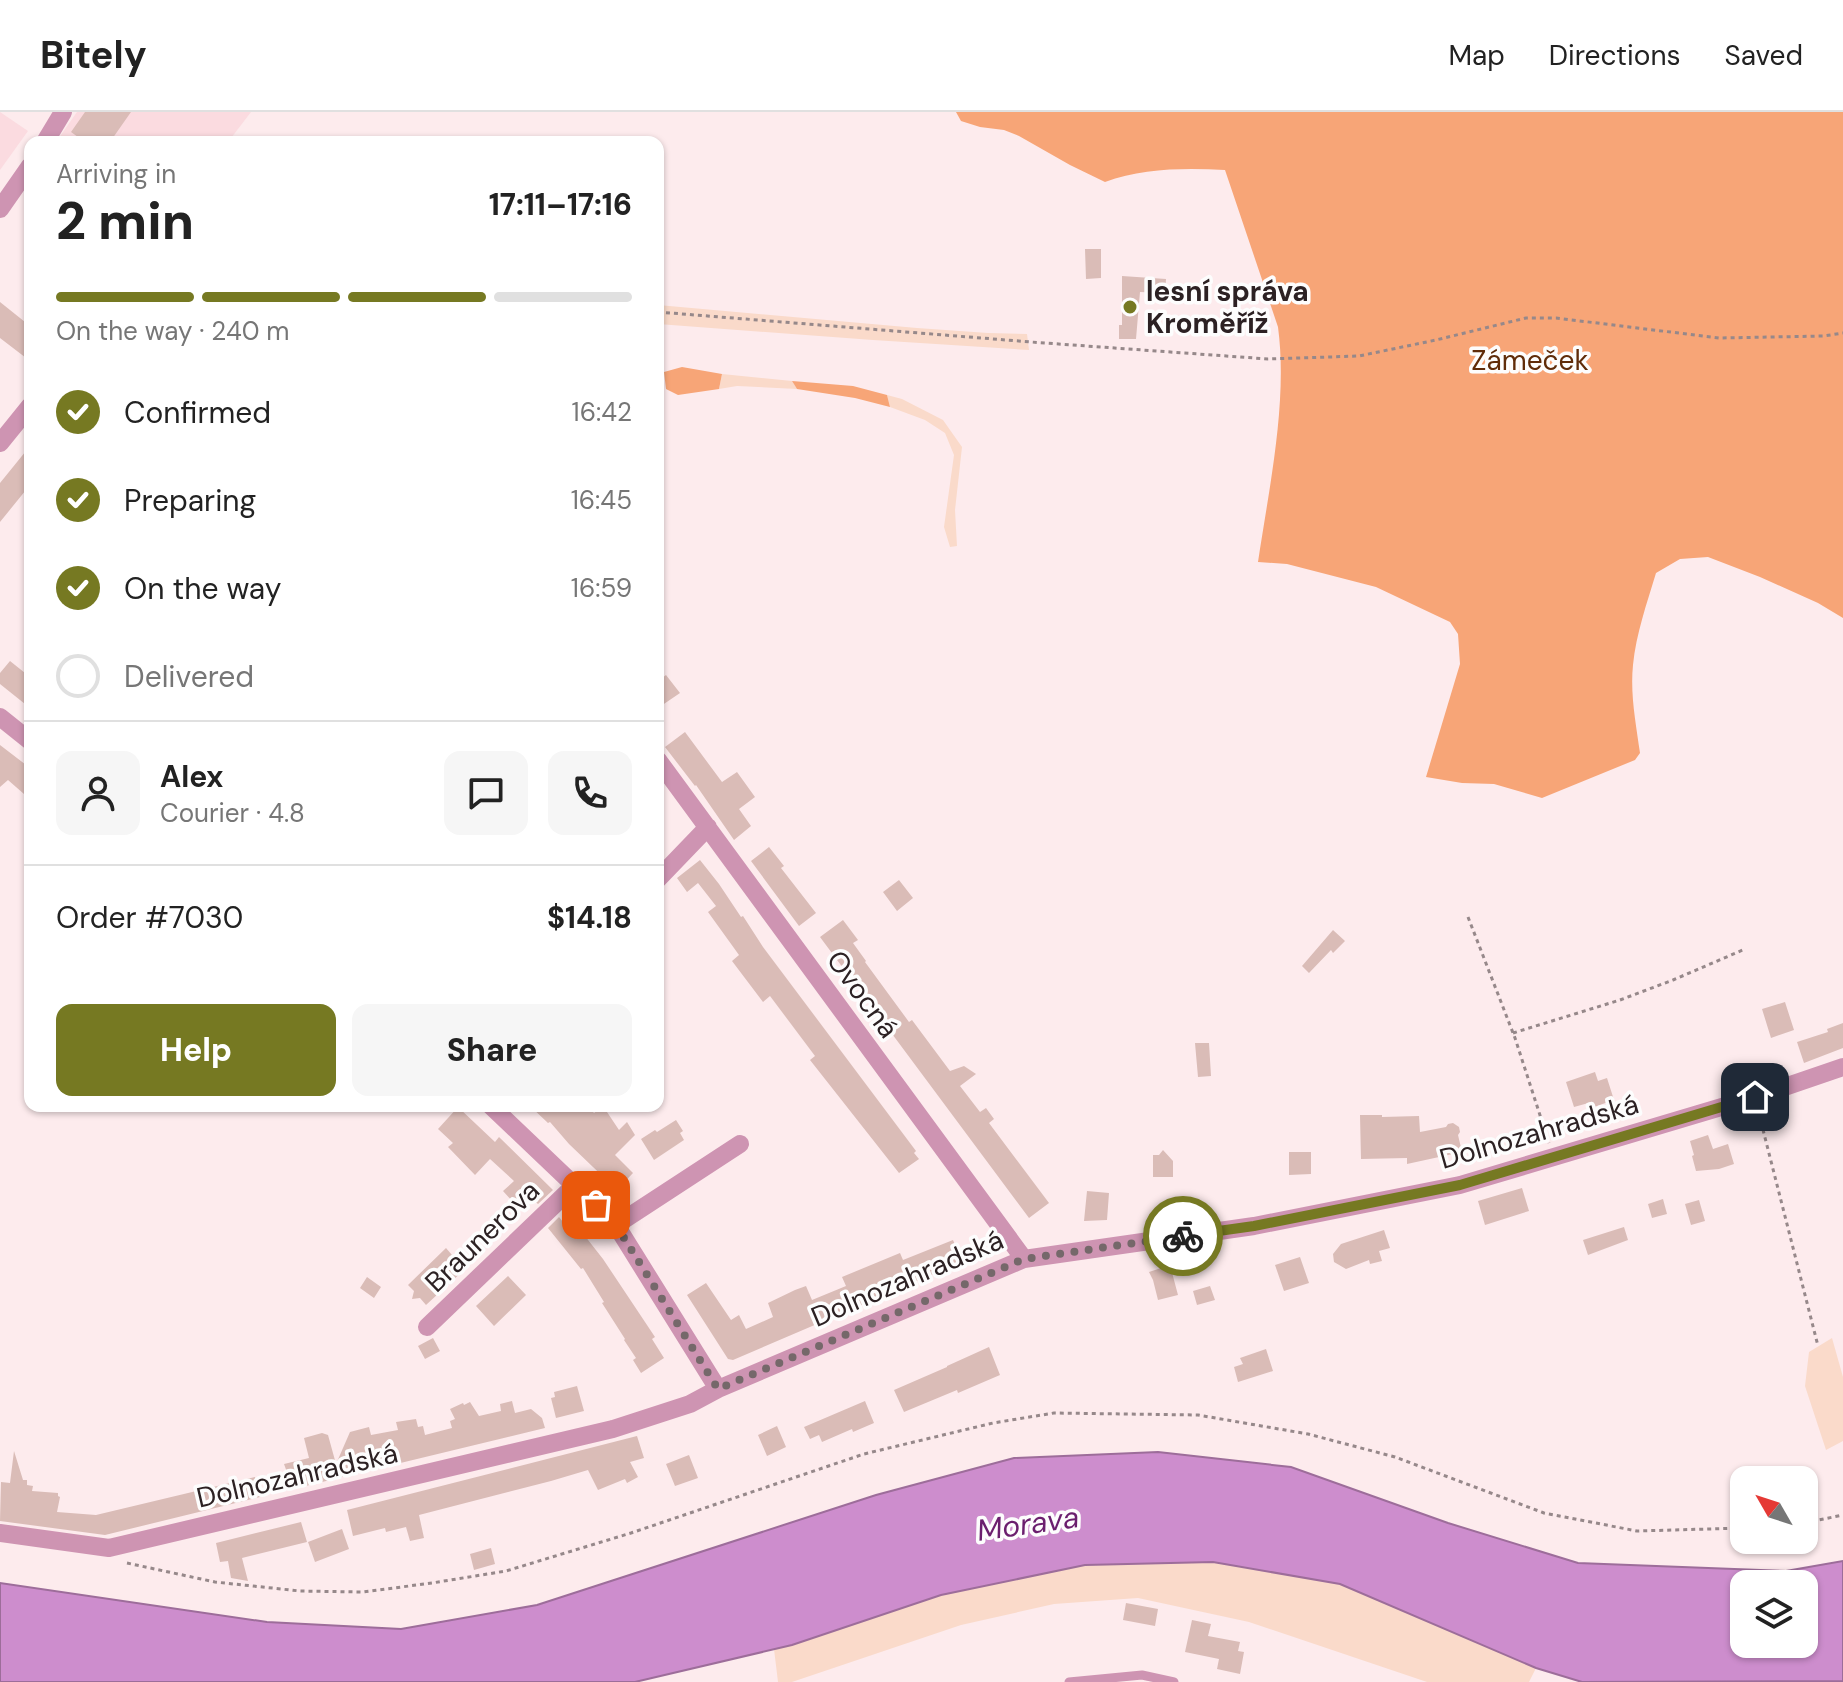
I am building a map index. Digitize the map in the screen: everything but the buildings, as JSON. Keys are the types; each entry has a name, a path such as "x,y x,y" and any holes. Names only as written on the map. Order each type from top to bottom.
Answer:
{"street":[{"path":"49,136 63,112"},
{"path":"0,209 24,175"},
{"path":"0,443 24,413"},
{"path":"0,717 24,736"},
{"name":"Ovocná","path":"664,768 1024,1259"},
{"path":"664,873 708,827"},
{"name":"Dolnozahradská","path":"0,1533 109,1548 613,1429 690,1404 718,1389 1024,1259 1268,1223 1460,1185 1755,1097 1843,1067"},
{"name":"Braunerova","path":"497,1112 616,1225 718,1389"},
{"path":"616,1225 740,1144"},
{"name":"Braunerova","path":"427,1327 575,1185"}],"lane":[{"path":"1069,1682 1142,1675 1174,1682"}],"path":[{"path":"664,312 1268,359 1359,356 1526,318 1556,318 1719,338 1843,333"},
{"path":"1468,917 1513,1033 1554,1158"},
{"path":"1513,1033 1620,1000 1745,949"},
{"path":"1755,1097 1818,1346"},
{"path":"127,1563 215,1582 300,1591 363,1592 432,1583 506,1571 631,1533 864,1454 993,1423 1054,1413 1198,1415 1308,1434 1395,1457 1544,1513 1637,1531 1730,1528"},
{"path":"1818,1520 1843,1515"}],"shaded area":[{"path":"0,112 28,131 0,170"},
{"path":"77,112 251,112 233,136 60,136"},
{"path":"664,306 917,328 1027,334 1029,350 664,324"},
{"path":"722,374 792,381 797,389 737,386 719,389"},
{"path":"887,395 902,399 943,420 962,447 955,510 957,546 950,547 944,527 954,455 945,433 925,420 890,407"},
{"path":"1832,1338 1843,1377 1843,1441 1826,1450 1805,1386 1809,1352"},
{"path":"1213,1562 1340,1584 1536,1668 1529,1682 1427,1682 1249,1622 1138,1598 1054,1604 961,1625 792,1682 778,1682 774,1649 940,1595 1085,1565"}],"green space":[{"name":"Zámeček","path":"956,112 1843,112 1843,618 1818,603 1708,557 1680,559 1656,573 1642,619 1633,665 1632,687 1640,753 1635,760 1542,798 1494,784 1426,777 1460,664 1458,634 1450,622 1376,587 1287,564 1258,562 1279,415 1278,327 1225,170 1164,170 1105,182 1019,136 961,121"},
{"path":"682,367 722,374 719,389 678,395 666,389 664,372"},
{"path":"792,381 853,386 887,395 890,407 797,389"}],"water":[{"name":"Morava","path":"1158,1452 1291,1467 1448,1523 1578,1563 1760,1570 1730,1570 1730,1658 1818,1658 1818,1570 1792,1570 1843,1561 1843,1681 1582,1682 1536,1668 1340,1584 1213,1562 1085,1565 941,1595 792,1645 635,1682 0,1682 0,1583 267,1622 401,1629 537,1605 876,1495 1014,1458"}],"way so far":[{"path":"596,1205 616,1225 718,1389 1024,1259 1183,1236"}],"place":[{"name":"lesní správa Kroměříž","path":"1130,307"}],"route":[{"path":"1183,1236 1254,1226 1460,1185 1755,1097"}]}
